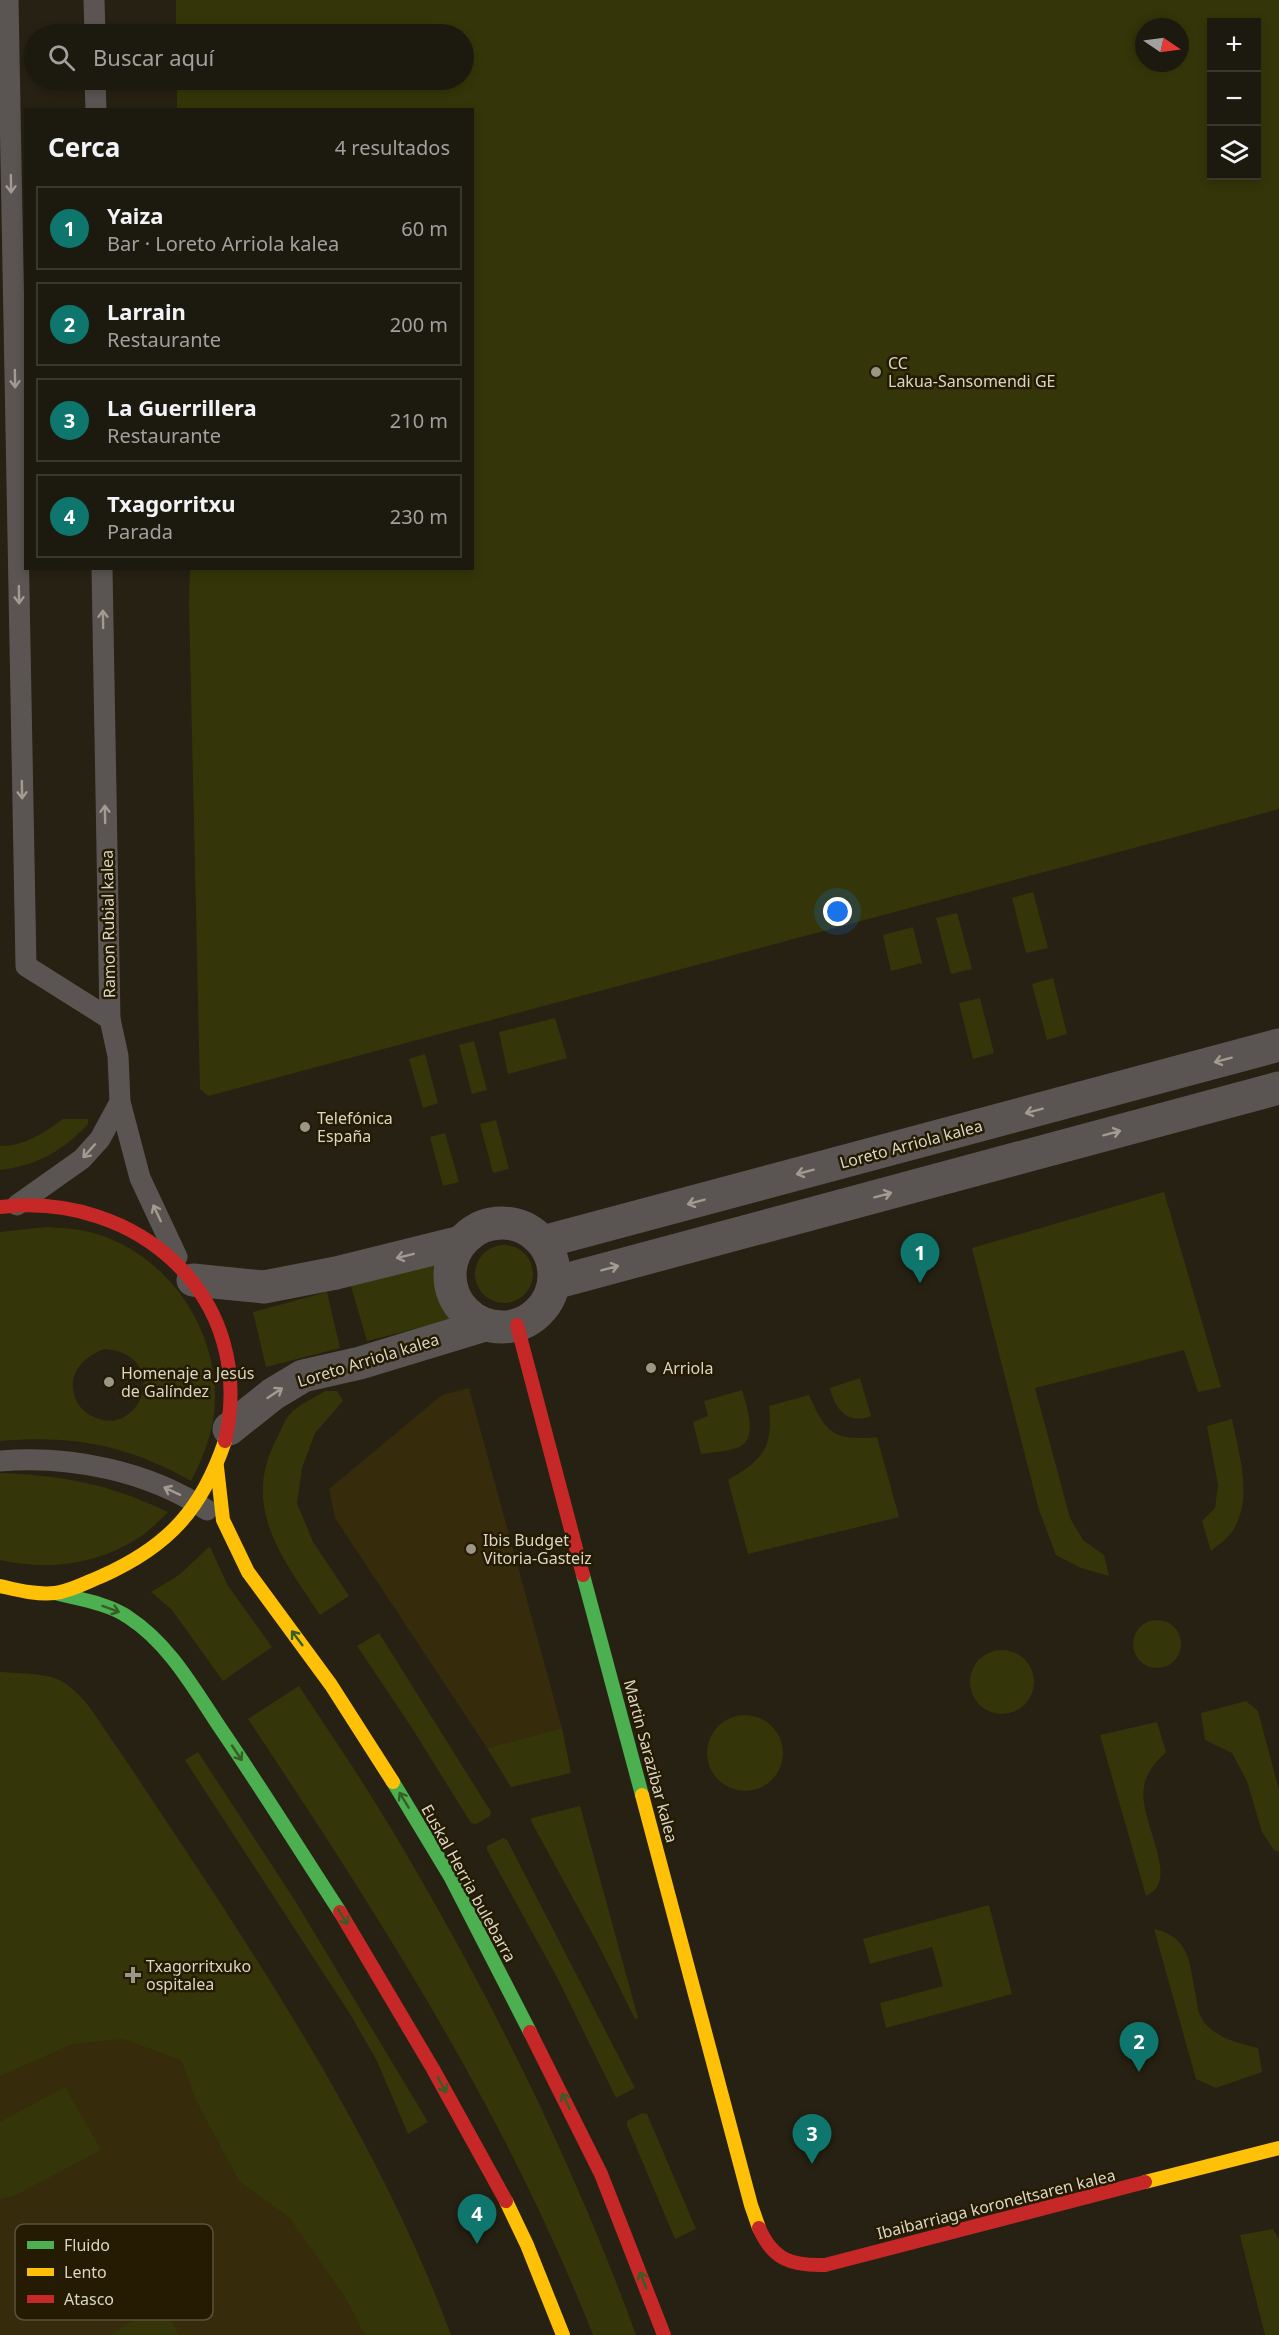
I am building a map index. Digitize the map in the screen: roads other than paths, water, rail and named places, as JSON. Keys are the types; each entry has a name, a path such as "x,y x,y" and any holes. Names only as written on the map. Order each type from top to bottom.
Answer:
{"main road":[{"path":"8,1206 43,1205 75,1210 103,1218 135,1233 187,1273 213,1313 226,1350 232,1390 229,1429 217,1467 198,1503 175,1530 149,1551 124,1566 55,1593"},
{"name":"Martin Sarazibar kalea","path":"501,1325 752,2205"},
{"name":"Euskal Herria bulebarra","path":"217,1467 222,1520 248,1572 331,1685 451,1878 528,2025 601,2174 664,2335"},
{"path":"0,1586 23,1591 55,1593 126,1614 153,1635 174,1659 266,1796 351,1930 433,2069 493,2175 527,2245 563,2335"},
{"name":"Ibaibarriaga koroneltsaren kalea","path":"752,2205 765,2241 777,2254 803,2267 814,2266 1279,2148"}],"street":[{"name":"Loreto Arriola kalea","path":"543,1242 1279,1045"},
{"path":"554,1283 1279,1089"},
{"path":"187,1273 264,1287 336,1273 461,1242 473,1232 487,1225 502,1222 525,1228 543,1242 552,1261 554,1283 542,1310 530,1319 501,1325 464,1311 452,1290 451,1265 461,1242"},
{"name":"Loreto Arriola kalea","path":"229,1429 273,1394 303,1376 501,1325"}],"lane":[{"path":"8,0 26,966 110,1019"},
{"path":"94,0 95,24"},
{"path":"95,90 96,108"},
{"name":"Ramon Rubial kalea","path":"102,570 110,1019 118,1056 120,1102 140,1178 187,1273"},
{"path":"8,1206 82,1159 100,1139 120,1102"},
{"path":"0,1461 64,1462 101,1467 165,1488 198,1503 222,1520"}],"place":[{"name":"CC Lakua-Sansomendi GE","path":"876,372"},
{"name":"Telefónica España","path":"305,1127"},
{"name":"Yaiza","path":"920,1283"},
{"name":"Arriola","path":"651,1368"},
{"name":"Homenaje a Jesús de Galíndez","path":"109,1382"},
{"name":"Ibis Budget Vitoria-Gasteiz","path":"471,1549"},
{"name":"Txagorritxuko ospitalea","path":"133,1975"},
{"name":"Larrain","path":"1139,2072"},
{"name":"La Guerrillera","path":"812,2164"},
{"name":"Txagorritxu","path":"477,2244"}]}
